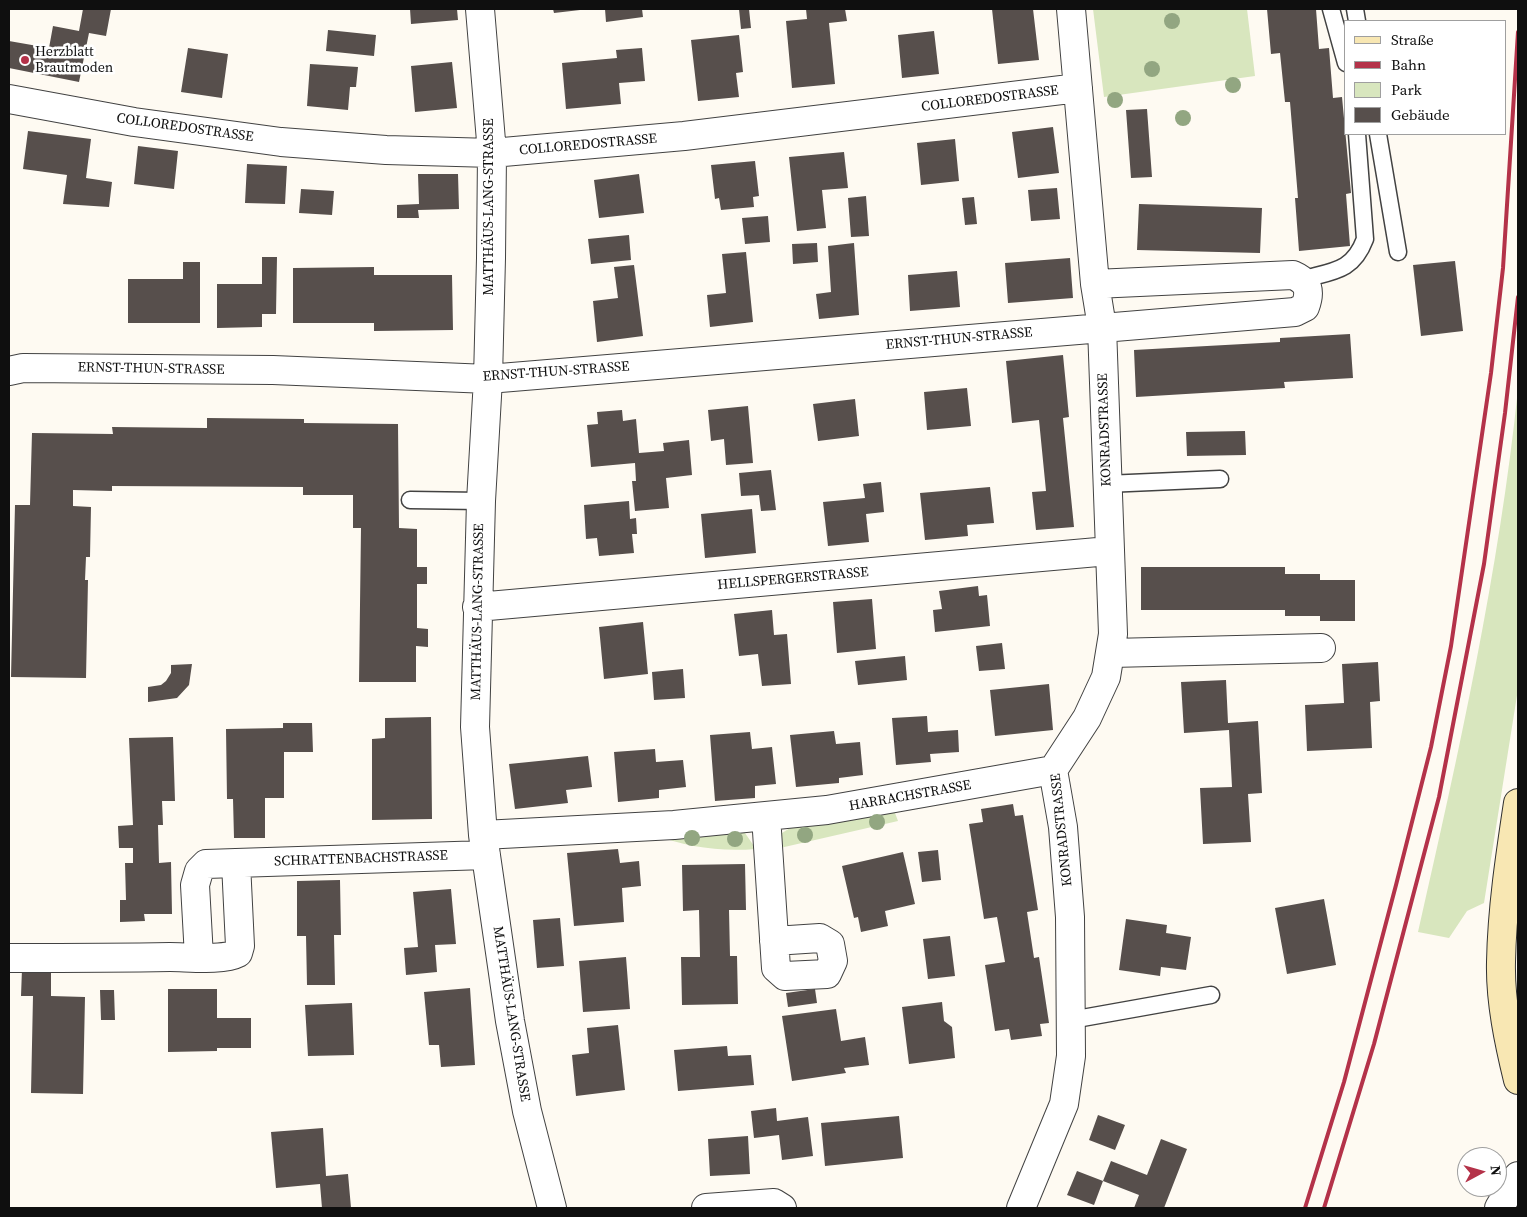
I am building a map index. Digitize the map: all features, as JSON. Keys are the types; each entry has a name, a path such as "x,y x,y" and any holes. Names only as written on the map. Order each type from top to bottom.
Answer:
{"street":[{"name":"MATTHÄUS-LANG-STRASSE","path":"480,9 492,153 488,379 481,501 475,727 485,845 510,1021 527,1111 552,1208"},
{"name":"KONRADSTRASSE","path":"1021,1208 1064,1104 1072,1056 1069,899 1063,826 1053,770 1088,718 1106,677 1113,634 1106,484 1102,327 1095,284 1071,9"},
{"name":"COLLOREDOSTRASSE","path":"9,99 134,122 281,142 386,150 492,153 693,135 1078,88"},
{"path":"1095,284 1294,275 1304,280 1309,289 1309,297 1305,307 1296,312 1102,327"},
{"name":"ERNST-THUN-STRASSE","path":"9,371 23,368 273,370 488,379 1102,327"},
{"name":"HELLSPERGERSTRASSE","path":"478,607 1109,551"},
{"path":"1111,653 1321,648"},
{"name":"HARRACHSTRASSE","path":"485,845 827,810 1053,770"},
{"path":"1518,803 1512,897 1501,964 1503,998 1518,1080"},
{"path":"766,816 774,941"},
{"name":"SCHRATTENBACHSTRASSE","path":"198,957 195,885 199,871 206,864 236,864 485,845"},
{"path":"9,958 231,957 238,953 240,946 236,864"},
{"path":"1499,1208 1518,1176"},
{"path":"706,1208 774,1203 782,1208"}],"lane":[{"path":"1331,9 1344,57"},
{"path":"1304,280 1341,270 1359,255 1364,239 1356,135"},
{"path":"1378,135 1398,252"},
{"path":"1106,484 1220,480"},
{"path":"410,500 481,501"},
{"path":"1072,1020 1211,995"}],"green space":[{"path":"1093,9 1247,9 1255,76 1104,97"},
{"path":"1518,389 1518,689 1484,903 1467,911 1449,938 1418,932 1463,729 1489,594 1510,457"},
{"path":"891,812 895,813 898,821 780,848 782,833 790,828"},
{"path":"733,829 745,833 756,849 729,850 703,848 652,834"}],"building":[{"path":"83,9 111,9 106,36 89,33 79,82 9,68 9,41 49,48 53,26 79,31"},
{"path":"410,9 457,9 458,20 411,24"},
{"path":"553,9 580,9 580,10 554,13"},
{"path":"605,9 642,9 643,17 606,22"},
{"path":"739,9 749,9 751,28 741,29"},
{"path":"806,9 845,9 847,21 829,23 835,84 792,88 786,21 807,19"},
{"path":"992,9 1033,9 1039,60 998,64"},
{"path":"1267,9 1316,9 1319,49 1329,48 1333,98 1342,97 1344,135 1346,135 1351,193 1346,194 1350,246 1299,251 1295,198 1298,198 1290,102 1285,102 1280,53 1271,54"},
{"path":"328,30 376,35 374,56 326,51"},
{"path":"934,31 939,74 902,78 898,35"},
{"path":"739,35 743,72 736,73 739,97 698,101 691,40"},
{"path":"188,48 228,54 222,98 181,92"},
{"path":"642,48 645,81 619,83 621,104 566,109 562,63 617,58 616,50"},
{"path":"452,62 457,108 415,112 411,66"},
{"path":"310,64 358,67 356,87 350,87 348,110 307,106"},
{"path":"1147,109 1152,177 1131,178 1126,110"},
{"path":"1053,127 1059,173 1018,178 1012,132"},
{"path":"28,131 91,139 86,178 112,182 109,207 63,204 67,175 23,169"},
{"path":"955,139 959,181 921,185 917,143"},
{"path":"138,146 178,151 174,189 134,184"},
{"path":"844,152 848,188 822,190 826,228 797,231 789,157"},
{"path":"755,161 759,196 753,197 754,207 721,210 719,198 715,199 711,165"},
{"path":"247,164 287,166 285,204 245,203"},
{"path":"418,174 458,174 459,209 418,210 419,218 397,218 397,205 419,204"},
{"path":"639,174 644,213 599,218 594,180"},
{"path":"1057,188 1060,219 1031,221 1028,190"},
{"path":"301,189 334,191 332,215 299,213"},
{"path":"866,196 869,236 851,237 848,198"},
{"path":"974,197 977,224 965,225 962,198"},
{"path":"1139,204 1262,208 1260,253 1137,250"},
{"path":"768,216 770,242 745,244 742,218"},
{"path":"629,235 631,260 591,264 588,239"},
{"path":"817,243 818,262 793,264 792,244"},
{"path":"854,243 859,315 819,319 816,294 831,292 828,246"},
{"path":"746,252 753,322 710,327 707,295 726,293 722,254"},
{"path":"262,257 277,257 276,314 262,314 262,327 217,328 217,284 262,284"},
{"path":"1070,258 1073,298 1008,303 1005,263"},
{"path":"1455,261 1463,331 1421,336 1413,265"},
{"path":"183,262 200,262 200,323 128,323 128,279 183,279"},
{"path":"634,265 643,336 597,342 593,301 618,298 614,267"},
{"path":"374,267 374,275 452,275 453,330 374,331 374,323 293,323 293,268"},
{"path":"957,271 960,307 910,311 908,275"},
{"path":"1350,334 1353,378 1284,382 1285,388 1136,397 1134,350 1280,342 1280,338"},
{"path":"1063,355 1069,417 1063,418 1074,527 1036,530 1032,492 1046,491 1039,420 1012,423 1006,361"},
{"path":"967,388 971,426 927,430 924,392"},
{"path":"855,399 859,436 818,441 813,404"},
{"path":"748,406 753,463 726,465 724,439 711,441 708,410"},
{"path":"622,410 623,421 636,419 639,453 664,451 663,443 689,440 692,475 666,478 669,508 635,511 632,481 636,481 635,463 591,467 587,425 598,424 597,412"},
{"path":"207,418 304,419 304,423 398,424 399,528 417,529 417,567 427,567 427,584 417,584 417,628 428,629 428,647 416,646 416,682 359,682 361,528 353,528 353,495 303,495 303,487 112,486 112,491 73,490 73,506 91,507 90,557 86,557 85,580 88,580 86,678 11,677 15,505 30,505 32,433 113,434 112,427 207,428"},
{"path":"1245,431 1246,455 1187,456 1186,432"},
{"path":"771,470 776,510 761,511 759,495 741,496 739,473"},
{"path":"881,482 884,512 866,514 869,542 828,546 823,502 865,498 863,484"},
{"path":"990,487 994,523 967,525 968,536 925,540 920,493"},
{"path":"629,501 630,519 636,518 637,534 632,534 634,553 599,556 597,538 586,539 584,505"},
{"path":"752,509 756,553 705,558 701,514"},
{"path":"1141,567 1285,567 1285,574 1320,574 1320,580 1355,580 1355,621 1320,621 1320,616 1285,616 1285,610 1141,610"},
{"path":"978,586 979,596 987,595 990,626 935,632 933,610 942,609 939,591"},
{"path":"872,599 876,649 837,653 833,602"},
{"path":"772,610 774,635 787,634 791,684 762,686 758,654 739,656 734,614"},
{"path":"643,622 648,674 604,679 599,627"},
{"path":"1002,643 1005,669 979,671 976,646"},
{"path":"905,656 907,680 858,685 855,661"},
{"path":"1378,662 1380,701 1370,702 1372,748 1307,751 1305,705 1344,703 1342,664"},
{"path":"192,664 189,685 177,698 148,702 148,687 161,685 166,681 171,673 171,665"},
{"path":"683,669 685,698 654,700 652,672"},
{"path":"1226,680 1228,723 1258,721 1262,793 1248,794 1251,842 1203,844 1200,788 1232,787 1229,730 1184,733 1181,682"},
{"path":"1049,684 1053,730 995,736 990,690"},
{"path":"927,716 928,732 958,730 959,752 930,754 931,762 896,765 892,718"},
{"path":"431,717 432,819 372,820 372,739 385,738 385,718"},
{"path":"283,723 312,723 313,752 284,752 284,798 265,798 265,838 234,838 233,799 227,799 226,729 283,728"},
{"path":"834,731 836,744 860,742 863,775 839,778 839,783 796,787 790,735"},
{"path":"750,732 752,749 772,747 776,784 755,786 755,798 715,801 710,735"},
{"path":"173,737 175,801 162,801 163,825 158,825 159,863 171,862 172,914 144,914 145,921 120,922 120,900 126,900 125,863 133,863 133,848 119,848 118,826 133,825 129,738"},
{"path":"655,749 656,762 683,760 686,787 659,790 659,798 618,802 614,752"},
{"path":"588,756 592,787 566,790 568,803 515,809 509,764"},
{"path":"1013,804 1015,816 1023,815 1038,910 1027,912 1034,958 1039,957 1049,1023 1040,1024 1042,1036 1011,1040 1009,1029 995,1031 985,965 1005,962 997,917 984,919 969,824 983,822 981,809"},
{"path":"618,849 620,863 639,861 641,886 622,888 624,922 574,926 567,853"},
{"path":"938,850 941,880 922,882 918,852"},
{"path":"903,852 915,904 885,911 888,926 861,932 858,917 854,918 842,866"},
{"path":"745,864 746,910 729,910 730,956 737,956 738,1004 682,1005 681,957 700,957 699,910 683,911 682,865"},
{"path":"340,880 341,935 334,935 335,985 307,985 306,936 297,936 297,881"},
{"path":"451,889 456,944 435,945 437,972 406,975 404,948 418,947 413,892"},
{"path":"1324,899 1336,965 1287,974 1275,908"},
{"path":"560,918 564,966 537,968 533,920"},
{"path":"1126,919 1167,925 1166,933 1191,937 1186,970 1161,967 1160,976 1119,970"},
{"path":"950,936 955,976 928,979 923,939"},
{"path":"626,957 630,1009 583,1012 579,961"},
{"path":"22,969 51,970 51,996 85,997 83,1094 31,1093 33,996 21,996"},
{"path":"470,988 475,1065 441,1067 439,1045 429,1045 424,992"},
{"path":"168,989 217,989 217,1018 251,1018 251,1048 217,1048 217,1051 168,1052"},
{"path":"815,989 817,1003 788,1007 786,993"},
{"path":"100,990 114,990 115,1020 101,1020"},
{"path":"942,1002 944,1021 952,1027 955,1058 909,1064 902,1007"},
{"path":"352,1003 354,1055 308,1056 305,1005"},
{"path":"836,1009 841,1041 865,1037 869,1065 844,1068 846,1073 792,1081 782,1016"},
{"path":"618,1025 625,1090 576,1096 572,1055 589,1053 587,1028"},
{"path":"727,1046 728,1056 751,1055 754,1085 678,1091 674,1050"},
{"path":"776,1108 777,1121 808,1117 813,1156 782,1160 779,1135 754,1138 751,1111"},
{"path":"1098,1115 1125,1125 1115,1150 1089,1140"},
{"path":"899,1116 903,1158 825,1166 821,1123"},
{"path":"323,1128 326,1176 348,1174 351,1208 322,1208 320,1184 276,1188 271,1132"},
{"path":"748,1136 750,1174 710,1176 708,1139"},
{"path":"1161,1139 1187,1149 1164,1208 1134,1208 1139,1195 1103,1181 1111,1161 1147,1175"},
{"path":"1077,1171 1103,1181 1094,1205 1067,1195"}],"railway":[{"path":"1305,1208 1344,1082 1396,885 1431,747 1451,646 1491,373 1503,268 1518,32"},
{"path":"1324,1208 1374,1044 1439,797 1484,564 1505,413 1518,297"}],"place":[{"name":"Herzblatt Brautmoden","path":"25,60"}]}
